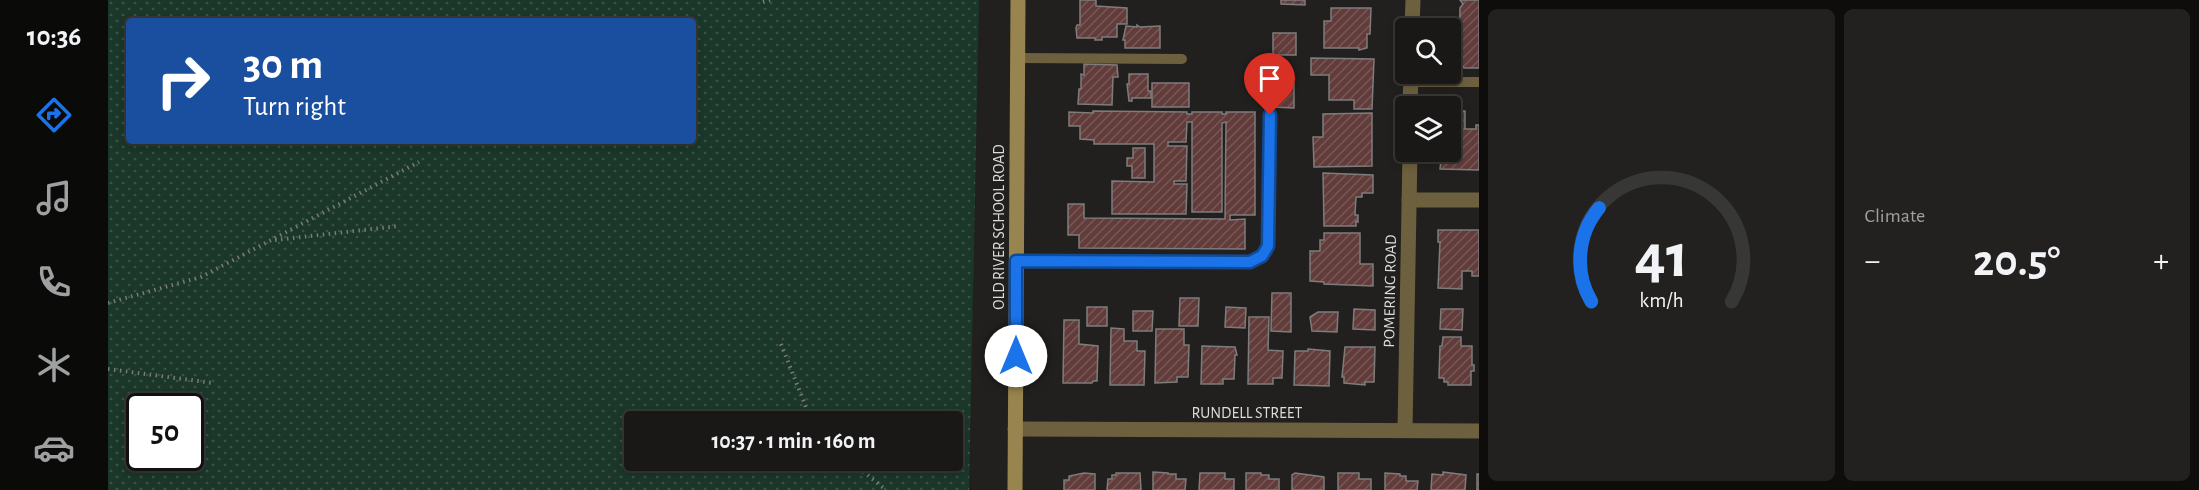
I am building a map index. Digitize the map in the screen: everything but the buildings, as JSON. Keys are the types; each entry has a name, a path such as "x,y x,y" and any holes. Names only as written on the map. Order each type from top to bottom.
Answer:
{"main road":[{"name":"OLD RIVER SCHOOL ROAD","path":"1015,490 1018,0"}],"street":[{"path":"1412,18 1413,0"},
{"name":"POMERING ROAD","path":"1405,430 1410,162"},
{"path":"1409,200 1479,200"},
{"name":"RUNDELL STREET","path":"1015,429 1479,431"}],"lane":[{"path":"1017,58 1182,59"},
{"path":"1461,81 1479,82"},
{"path":"1016,261 1250,262 1262,256 1268,246 1270,115"}],"path":[{"path":"763,2 770,0"},
{"path":"108,303 201,277 419,162"},
{"path":"272,241 399,226"},
{"path":"781,344 808,411"},
{"path":"108,369 213,383"},
{"path":"863,471 886,490"}],"green space":[{"path":"108,0 979,0 969,490 108,490"}],"route":[{"path":"1016,356 1016,261 1250,262 1262,256 1268,246 1270,115"}]}
